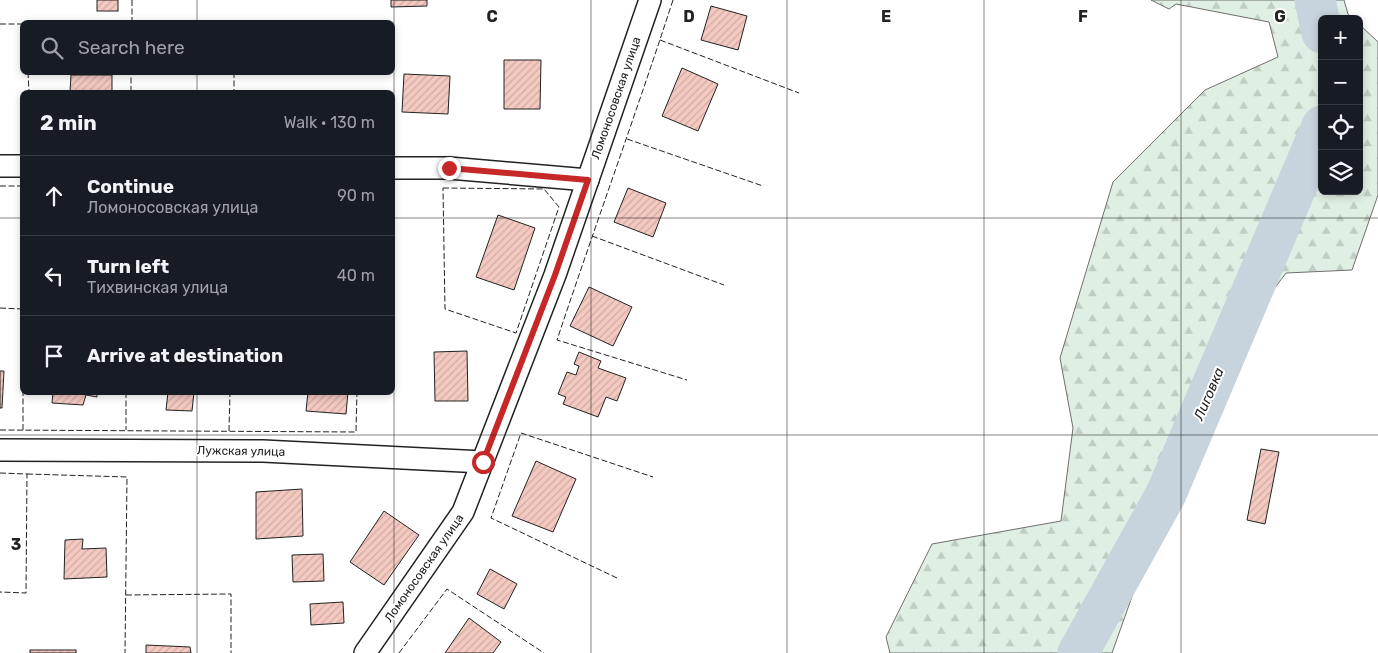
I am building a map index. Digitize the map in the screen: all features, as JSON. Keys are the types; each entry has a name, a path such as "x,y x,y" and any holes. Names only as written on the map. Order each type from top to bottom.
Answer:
{"street":[{"name":"Ломоносовская улица","path":"365,653 463,512 555,275 650,0"},
{"path":"0,166 20,166"},
{"path":"395,168 449,168 588,180"},
{"name":"Лужская улица","path":"0,450 263,451 483,462"}],"green space":[{"path":"1151,0 1344,0 1349,15 1318,15 1318,195 1363,195 1363,28 1378,42 1378,195 1352,270 1286,273 1212,371 1112,653 890,653 886,637 932,544 1061,521 1073,428 1060,358 1113,182 1205,90 1278,57 1269,22 1176,4 1169,9"}],"building":[{"path":"97,0 118,0 118,11 97,11"},
{"path":"391,0 427,0 427,6 391,7"},
{"path":"711,6 747,16 738,50 701,40"},
{"path":"504,60 541,60 540,109 504,109"},
{"path":"682,68 718,84 698,131 662,116"},
{"path":"404,74 450,76 448,114 402,112"},
{"path":"71,75 112,75 112,90 70,90"},
{"path":"628,188 666,203 653,237 614,222"},
{"path":"498,215 535,228 514,290 476,277"},
{"path":"589,287 632,307 613,346 570,326"},
{"path":"467,351 468,401 435,401 434,352"},
{"path":"579,352 601,361 598,368 626,378 617,401 606,397 598,417 563,404 566,397 558,394 567,372 576,375 579,366 574,364"},
{"path":"0,371 4,371 2,408 0,408"},
{"path":"53,395 86,395 83,405 52,403"},
{"path":"168,395 194,395 192,411 166,410"},
{"path":"308,395 348,395 346,414 306,411"},
{"path":"1261,449 1279,452 1265,524 1247,520"},
{"path":"536,461 576,479 553,532 512,516"},
{"path":"302,489 303,536 256,539 256,492"},
{"path":"384,511 419,535 384,585 350,562"},
{"path":"83,539 82,549 106,548 107,577 64,579 65,540"},
{"path":"323,554 324,581 293,582 292,555"},
{"path":"490,569 517,584 504,609 477,594"},
{"path":"343,602 344,623 311,625 310,604"},
{"path":"469,618 501,642 493,653 445,653"},
{"path":"146,645 190,647 191,653 146,653"},
{"path":"30,650 76,650 76,653 30,653"}],"waterway":[{"name":"Лиговка","path":"1315,0 1318,15"},
{"name":"Лиговка","path":"1078,653 1166,494 1318,135"}],"fence":[{"path":"132,0 132,20"},
{"path":"673,0 557,340 687,380"},
{"path":"0,24 20,24"},
{"path":"660,40 799,93"},
{"path":"28,75 29,90"},
{"path":"131,75 131,90"},
{"path":"234,75 234,90"},
{"path":"627,139 763,186"},
{"path":"0,186 20,186"},
{"path":"443,188 544,189 559,207 516,333 445,309 443,188"},
{"path":"592,236 724,285"},
{"path":"0,308 20,309"},
{"path":"23,395 23,430"},
{"path":"126,395 126,430"},
{"path":"229,431 230,395"},
{"path":"0,430 356,432 357,395"},
{"path":"617,578 491,518 521,433 653,477"},
{"path":"0,473 27,474 26,593 0,592"},
{"path":"27,474 127,477 125,653"},
{"path":"399,653 447,589 544,653"},
{"path":"126,595 231,594 231,653"}],"route":[{"path":"449,168 588,180 555,275 483,462"}]}
